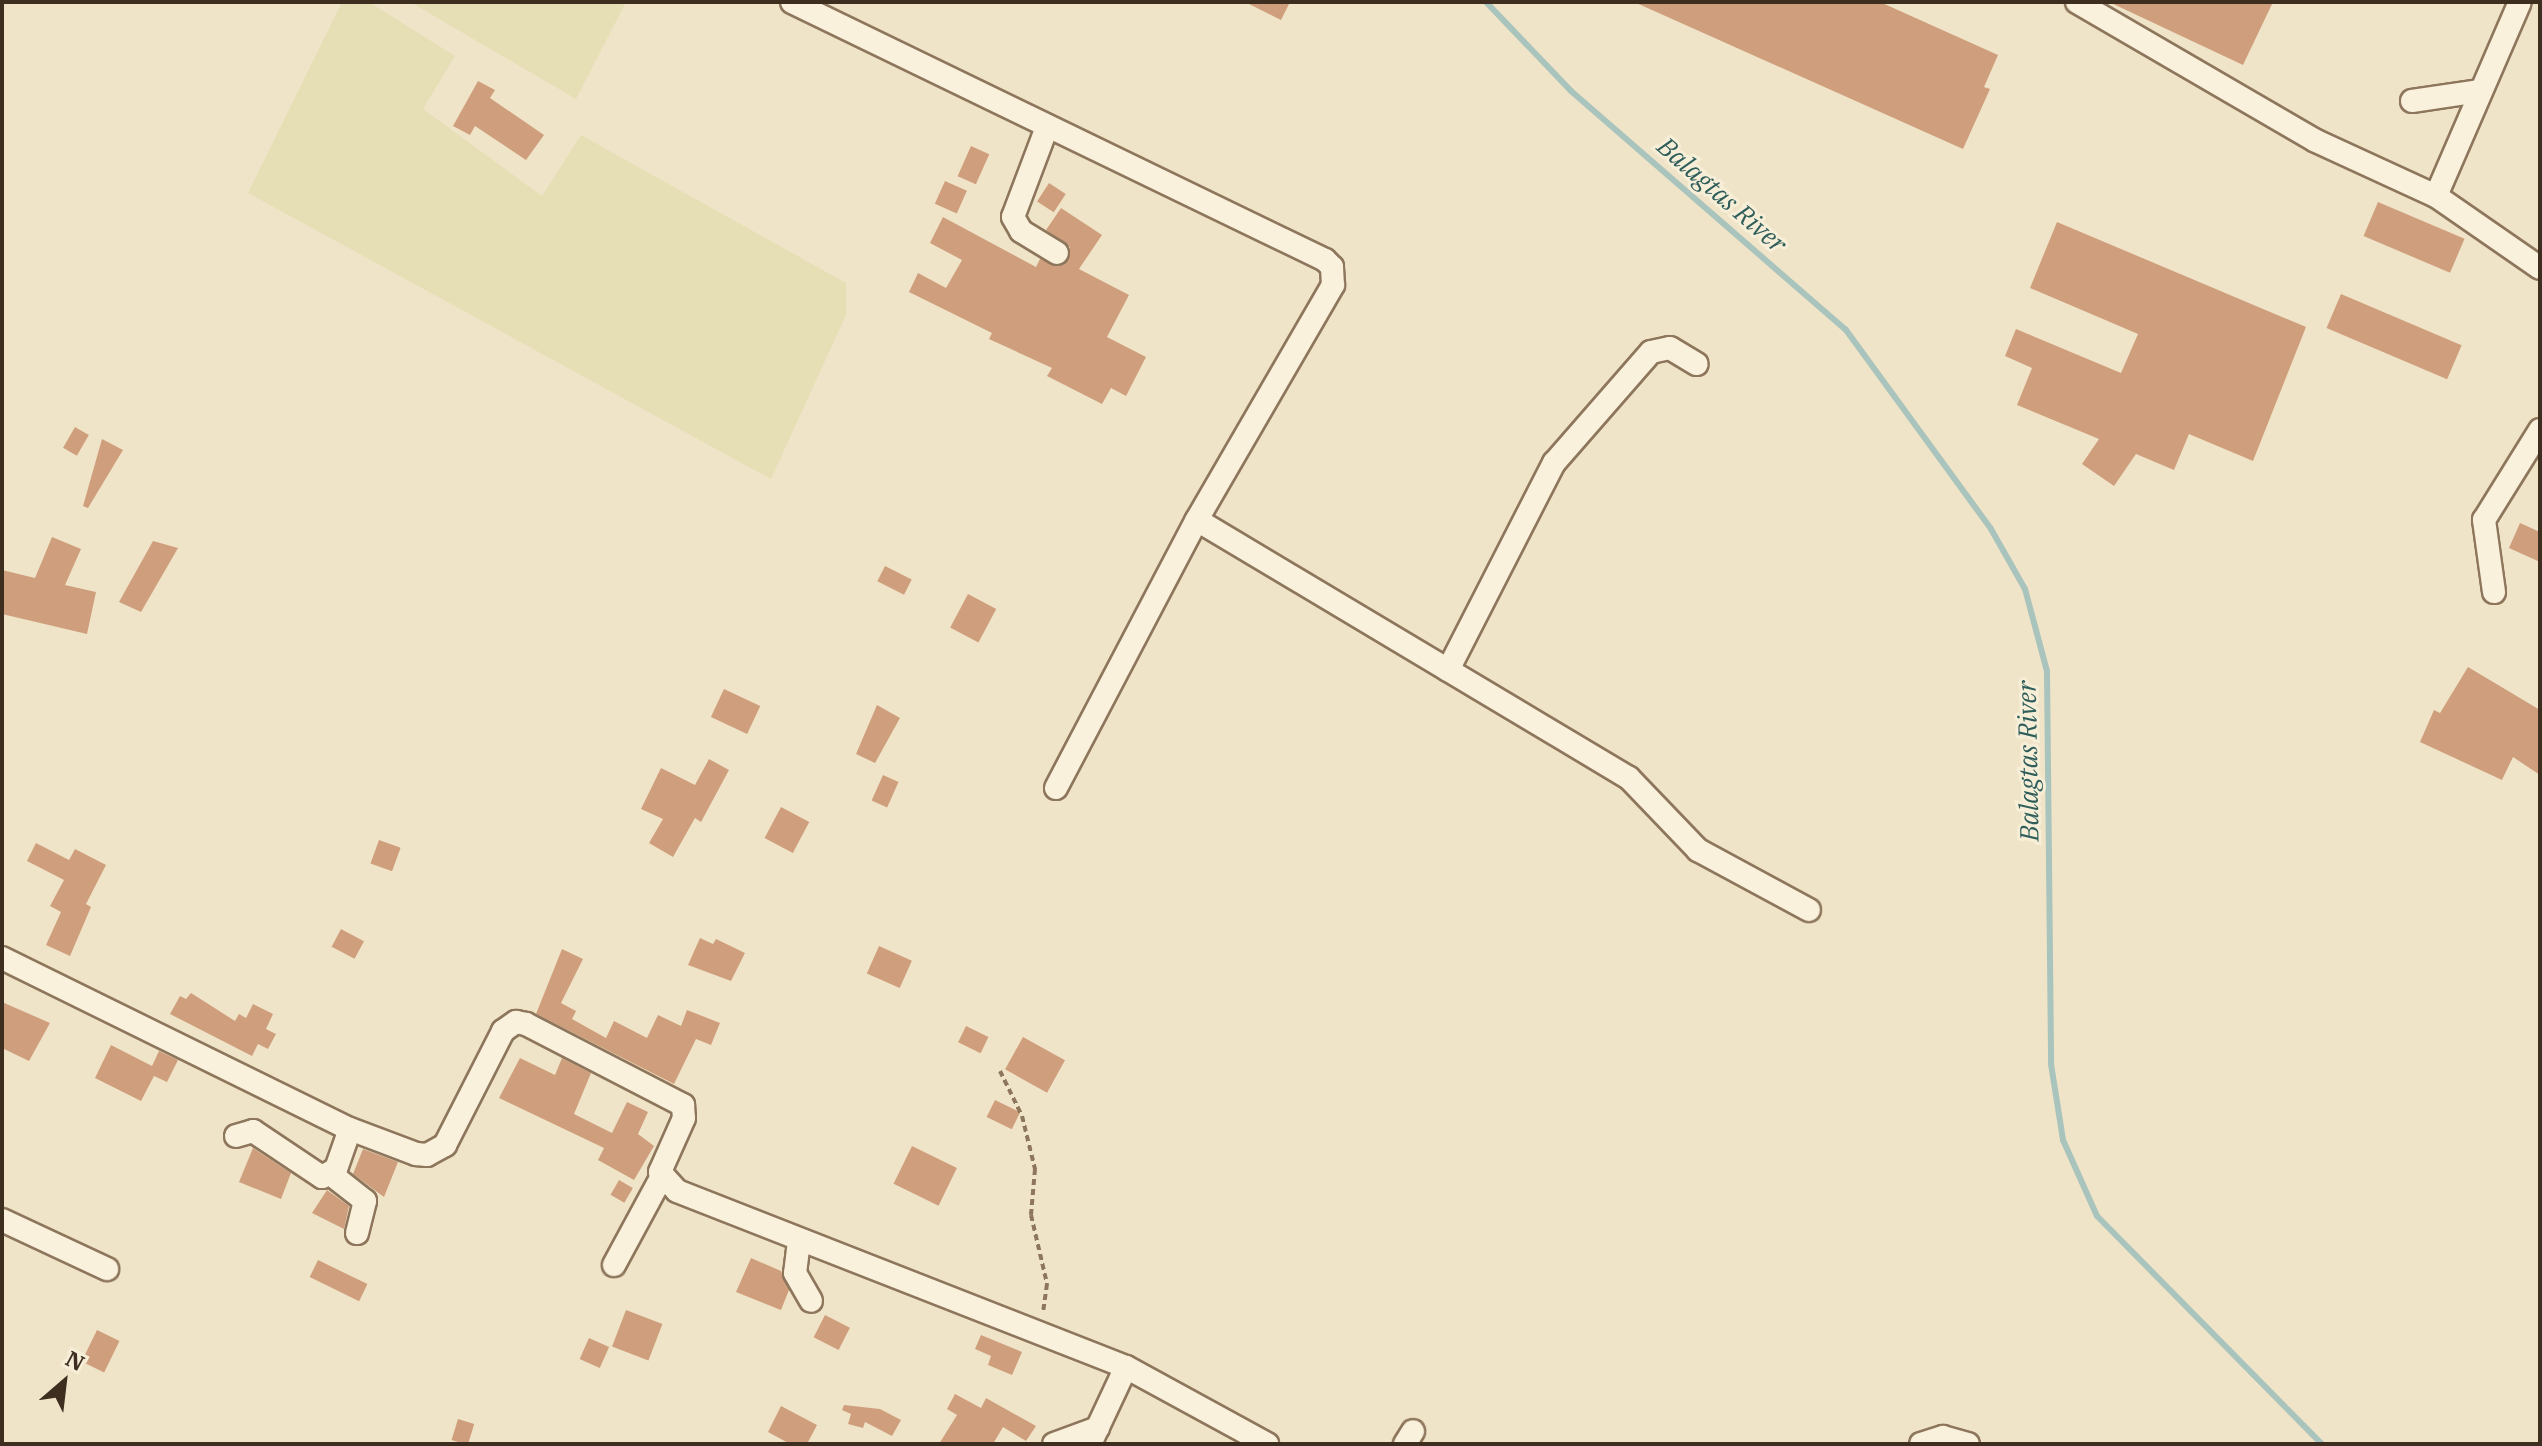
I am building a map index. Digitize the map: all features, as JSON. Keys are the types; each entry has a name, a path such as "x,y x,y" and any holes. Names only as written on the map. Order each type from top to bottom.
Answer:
{"street":[{"path":"792,2 1332,267 1333,285 1197,520 1056,788"},
{"path":"2077,2 2314,140 2436,196 2540,268"},
{"path":"2436,196 2520,2"},
{"path":"2412,101 2480,91"},
{"path":"1047,127 1013,217 1021,231 1057,253"},
{"path":"1448,670 1554,463 1651,352 1670,348 1697,364"},
{"path":"2494,592 2484,520 2540,430"},
{"path":"1197,520 1629,778 1698,850 1809,910"},
{"path":"2,958 350,1129 416,1154 437,1152 451,1134 503,1031 516,1022 683,1105 684,1118 662,1165 661,1178 614,1265"},
{"path":"332,1175 350,1129"},
{"path":"236,1136 253,1131 307,1171 332,1175 365,1201 357,1233"},
{"path":"661,1178 677,1191 799,1241 1039,1330 1126,1367 1267,1444"},
{"path":"2,1220 107,1269"},
{"path":"799,1241 795,1273 811,1301"},
{"path":"1054,1444 1094,1436 1126,1367"},
{"path":"1921,1444 1943,1437 1968,1444"}],"path":[{"path":"1000,1071 1022,1116 1035,1169 1031,1215 1047,1284 1039,1330"}],"shaded area":[{"path":"342,2 369,2 455,56 423,109 542,196 581,135 846,283 846,315 771,479 248,193"},
{"path":"410,2 626,2 576,99"}],"building":[{"path":"1245,2 1290,2 1281,20"},
{"path":"1634,2 1880,2 1998,55 1984,87 1990,89 1963,149"},
{"path":"2109,2 2273,2 2243,65"},
{"path":"478,81 495,90 490,98 544,135 526,160 475,126 470,135 453,126"},
{"path":"971,146 989,154 976,184 958,176"},
{"path":"945,181 967,191 957,214 935,204"},
{"path":"1049,183 1066,194 1054,212 1037,201"},
{"path":"2378,202 2465,239 2450,273 2364,236"},
{"path":"1061,208 1102,235 1079,269 1129,295 1107,337 1146,357 1126,396 1111,388 1102,404 1047,376 1052,368 989,339 992,333 909,292 918,273 946,288 962,260 930,243 943,217 1036,267 1040,259 1064,265 1070,247 1046,230"},
{"path":"2057,222 2306,327 2253,461 2189,434 2174,470 2136,454 2114,486 2082,464 2099,439 2017,405 2032,368 2005,356 2016,329 2121,373 2138,334 2030,288"},
{"path":"2341,294 2462,345 2447,379 2327,328"},
{"path":"75,427 89,435 77,456 63,448"},
{"path":"102,439 123,450 88,508 83,506"},
{"path":"2520,523 2540,532 2540,562 2509,548"},
{"path":"52,537 81,549 65,585 96,592 87,634 2,614 2,570 35,578"},
{"path":"153,541 178,548 141,612 119,602"},
{"path":"885,566 912,580 904,595 877,581"},
{"path":"968,594 996,609 978,643 950,628"},
{"path":"2468,667 2540,710 2540,775 2513,757 2502,780 2420,742 2434,710 2440,713"},
{"path":"724,689 760,706 747,734 711,717"},
{"path":"877,705 900,718 875,763 856,754"},
{"path":"709,759 729,770 701,822 695,818 673,857 649,843 663,819 641,809 661,768 695,785"},
{"path":"883,775 899,782 887,807 872,801"},
{"path":"781,807 809,822 793,853 765,838"},
{"path":"379,840 401,848 392,871 370,863"},
{"path":"36,843 69,860 75,849 106,865 86,904 91,907 70,956 46,945 61,912 50,906 64,880 27,861"},
{"path":"341,929 364,941 355,959 332,947"},
{"path":"700,938 713,944 716,939 745,953 731,981 688,965"},
{"path":"879,946 912,961 900,988 867,973"},
{"path":"562,949 583,959 561,1003 576,1011 572,1019 606,1038 614,1021 647,1038 658,1015 681,1026 687,1010 720,1023 711,1045 696,1039 674,1084 536,1014"},
{"path":"191,993 235,1021 239,1014 246,1018 253,1004 273,1014 266,1029 276,1034 268,1049 258,1044 252,1056 170,1014 180,996 186,999"},
{"path":"2,1002 50,1023 29,1061 2,1048"},
{"path":"966,1026 988,1037 981,1053 958,1042"},
{"path":"1023,1037 1065,1060 1047,1093 1005,1069"},
{"path":"111,1045 152,1066 159,1051 178,1060 167,1082 154,1076 141,1101 95,1078"},
{"path":"520,1058 555,1075 562,1058 591,1073 574,1114 612,1133 627,1102 648,1112 638,1134 654,1146 634,1180 598,1160 604,1148 499,1098"},
{"path":"995,1100 1020,1112 1012,1129 987,1117"},
{"path":"912,1146 957,1168 939,1206 894,1184"},
{"path":"253,1148 291,1173 281,1199 239,1182"},
{"path":"363,1149 398,1162 384,1197 353,1174"},
{"path":"619,1180 633,1188 624,1203 610,1195"},
{"path":"327,1190 349,1206 344,1229 312,1213"},
{"path":"751,1258 781,1271 789,1290 781,1310 736,1292"},
{"path":"318,1260 367,1284 359,1301 310,1277"},
{"path":"626,1310 662,1324 648,1360 612,1346"},
{"path":"825,1315 850,1328 839,1350 814,1337"},
{"path":"97,1330 119,1341 104,1372 82,1361"},
{"path":"981,1335 1022,1352 1012,1375 988,1365 991,1356 975,1349"},
{"path":"589,1338 609,1347 600,1368 580,1359"},
{"path":"955,1394 981,1408 986,1398 1036,1426 1026,1441 1003,1427 993,1444 939,1444 957,1415 947,1409"},
{"path":"844,1405 880,1409 901,1420 892,1436 865,1422 863,1428 848,1424 851,1414 842,1410"},
{"path":"781,1406 817,1425 807,1444 790,1444 768,1432"},
{"path":"458,1419 474,1424 468,1444 452,1440"}],"waterway":[{"name":"Balagtas River","path":"1486,2 1571,91 1846,330 1991,529 2025,589 2047,671 2051,1064 2063,1140 2097,1216 2322,1444"}]}
